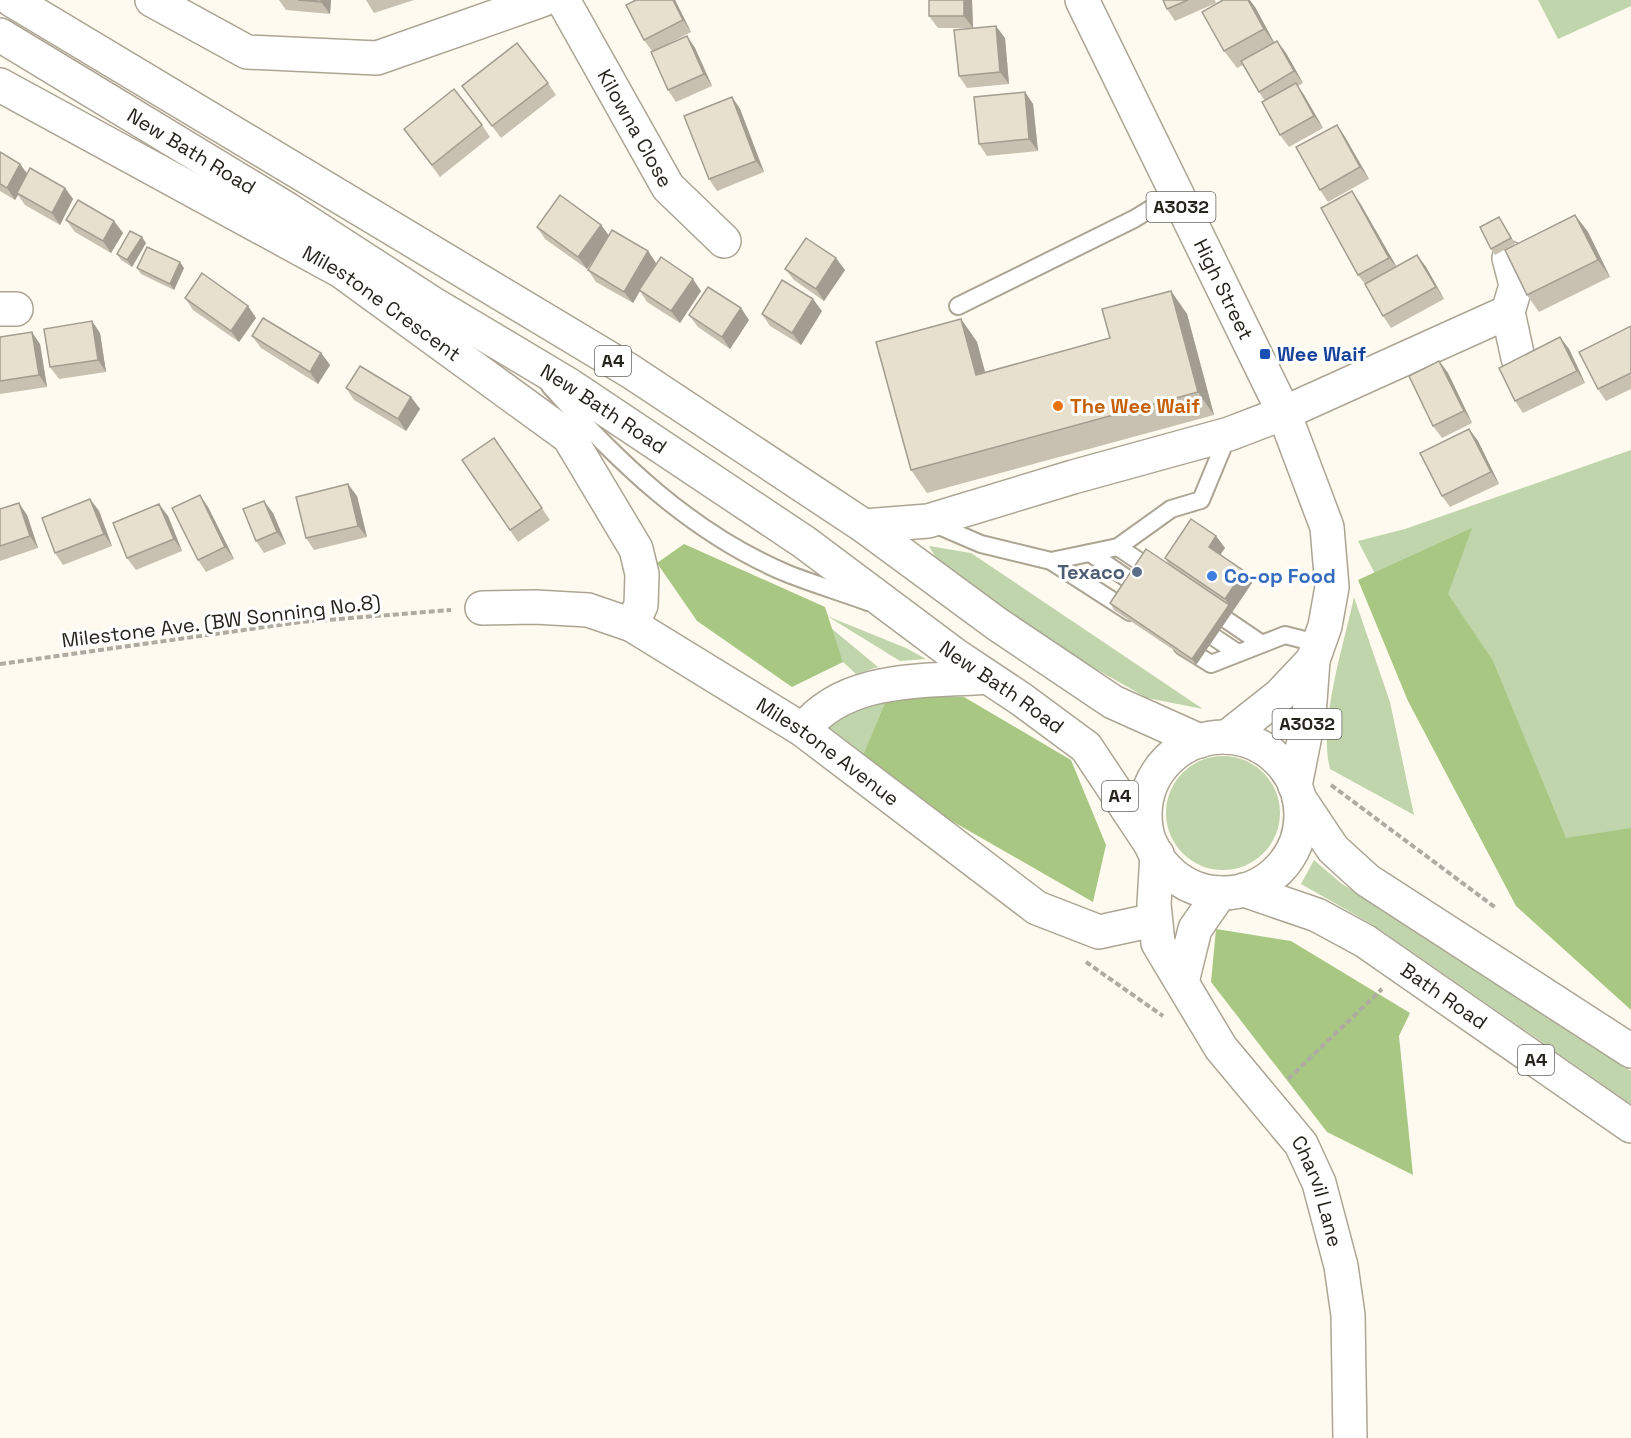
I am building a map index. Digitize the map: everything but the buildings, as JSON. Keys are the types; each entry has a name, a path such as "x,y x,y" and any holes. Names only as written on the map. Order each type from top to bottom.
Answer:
{"main road":[{"name":"New Bath Road","path":"12,0 630,371 864,526 998,624 1113,702 1213,739"},
{"path":"152,0 247,52 377,58 542,0"},
{"name":"Kilowna Close","path":"564,0 668,187 724,242"},
{"name":"High Street","path":"1082,0 1284,413 1327,527 1332,587 1316,652 1297,792"},
{"name":"New Bath Road","path":"0,35 287,209 435,305 525,358 709,478 903,615 1086,747 1154,850"},
{"name":"Milestone Crescent","path":"0,85 341,271 569,436 636,549 642,574 641,604 632,625"},
{"path":"1509,258 1516,285 1508,312 1518,358"},
{"path":"864,526 928,521 1073,477 1229,434 1284,413 1508,312"},
{"name":"Milestone Avenue","path":"482,608 535,607 588,610 632,625 803,730 1037,908 1099,932 1154,920"},
{"name":"A3032","path":"1213,739 1279,696 1316,652"},
{"path":"803,730 816,713 860,692 894,682 987,677"},
{"name":"A4","path":"1154,850 1146,816 1153,782 1170,759 1213,739 1254,743 1271,753 1285,768 1297,792 1333,849 1367,880 1631,1051"},
{"path":"1182,982 1196,929 1232,891 1270,876 1292,851 1300,824 1297,792"},
{"name":"Bath Road","path":"1154,850 1180,880 1197,888 1232,891 1317,915 1365,941 1631,1126"},
{"name":"Charvil Lane","path":"1154,850 1154,920 1158,943 1221,1048 1301,1144 1319,1183 1341,1266 1348,1315 1350,1438"}],"lane":[{"path":"958,306 1134,219 1175,194"},
{"path":"525,358 610,450 648,486 686,516 785,573 903,615"},
{"path":"1051,561 1118,547 1171,509 1201,500 1229,434"},
{"path":"928,521 981,544 1051,561 1141,619"},
{"path":"1118,547 1166,580"},
{"path":"1090,553 1159,600"},
{"path":"1195,599 1262,644"},
{"path":"1179,613 1238,653"},
{"path":"1171,638 1211,664 1285,635 1316,652"}],"path":[{"name":"Milestone Ave. (BW Sonning No.8)","path":"0,664 301,622 482,608"},
{"path":"1327,776 1336,790 1496,908"},
{"path":"1283,1085 1386,985"}],"green space":[{"path":"1538,0 1631,0 1631,6 1558,39"},
{"path":"1631,450 1631,979 1516,847 1358,541 1405,529"},
{"path":"1472,528 1448,594 1493,661 1566,838 1631,828 1631,1010 1516,906 1408,701 1358,580"},
{"path":"684,544 825,607 843,662 792,687 697,621 657,563"},
{"path":"929,546 971,553 1203,709 1147,698 1061,649 937,560"},
{"path":"1354,597 1390,702 1414,815 1330,769 1327,730 1330,707"},
{"path":"827,616 906,648 926,659 900,661"},
{"path":"831,628 878,667 856,674 843,662"},
{"path":"888,695 861,760 816,725"},
{"path":"888,695 964,697 1071,760 1106,845 1093,902 858,767"},
{"path":"1223,756 1245,760 1255,765 1271,781 1276,791 1280,813 1276,835 1271,845 1255,861 1245,866 1223,870 1201,866 1191,861 1175,845 1170,835 1166,813 1170,791 1175,781 1191,765 1201,760"},
{"path":"1314,860 1342,884 1493,976 1631,1071 1631,1104 1375,926 1301,884"},
{"path":"1216,929 1291,941 1410,1013 1399,1036 1413,1175 1327,1132 1211,982"}],"place":[{"name":"Wee Waif","path":"1265,354"},
{"name":"The Wee Waif","path":"1058,406"},
{"name":"Texaco","path":"1137,572"},
{"name":"Co-op Food","path":"1212,576"}]}
